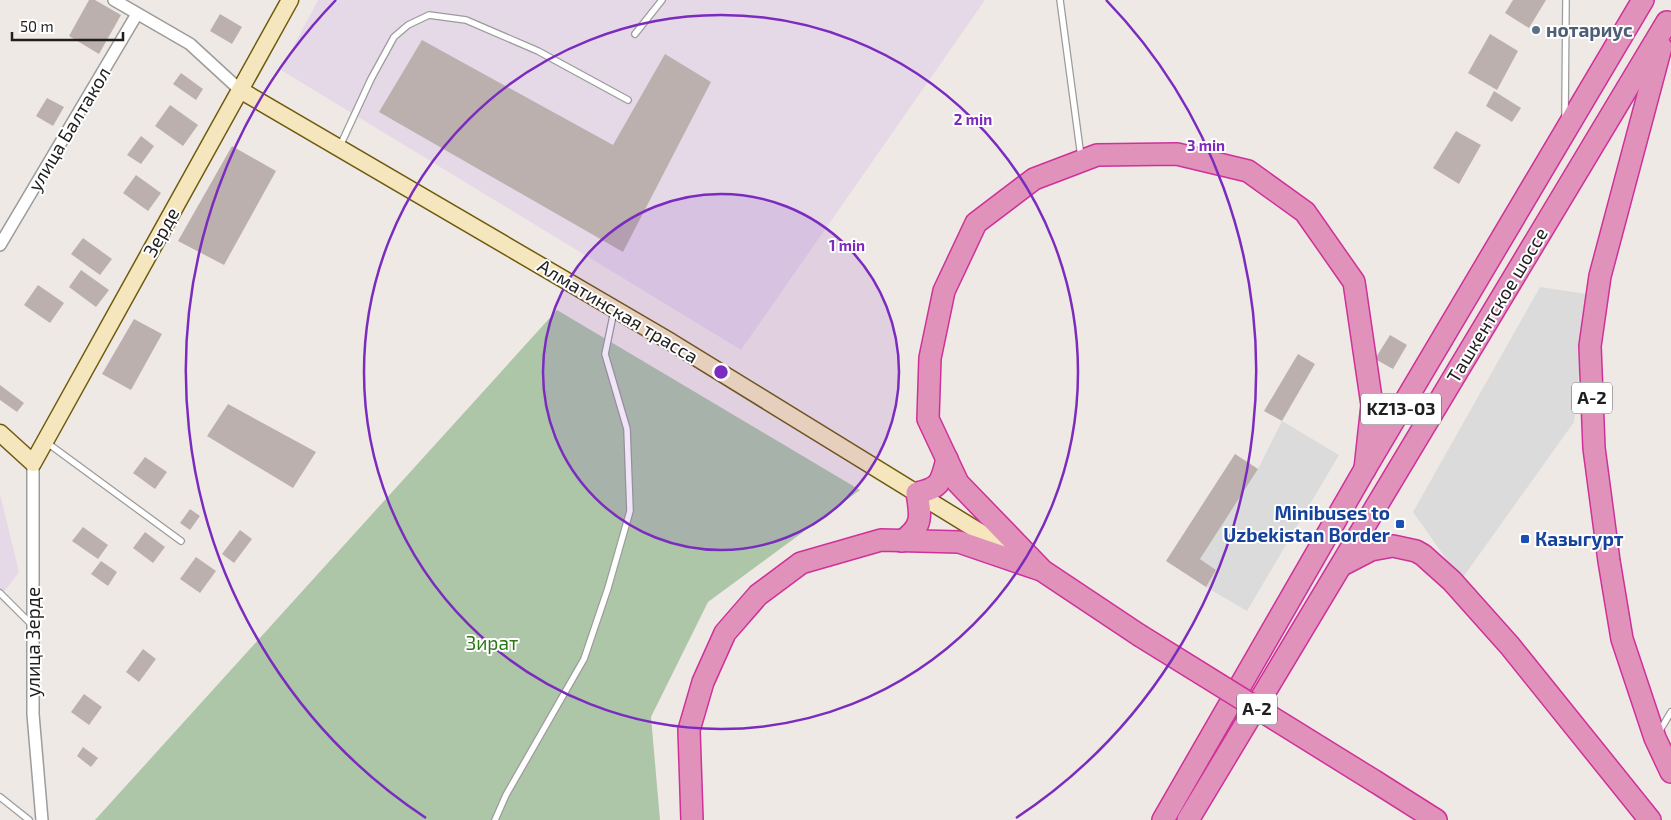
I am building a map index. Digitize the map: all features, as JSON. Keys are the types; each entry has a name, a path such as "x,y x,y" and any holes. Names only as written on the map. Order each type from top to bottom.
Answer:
{"highway":[{"name":"KZ13-03","path":"1163,820 1366,469 1643,0"},
{"name":"Ташкентское шоссе","path":"1188,820 1669,19"},
{"name":"A-2","path":"1669,19 1600,276 1590,346 1594,448 1609,561 1622,639 1655,738 1671,772"},
{"path":"1566,131 1593,146"},
{"path":"1043,571 958,483 928,419 930,358 944,291 976,223 1034,179 1097,155 1177,154 1248,171 1305,212 1354,282 1372,404 1366,469"},
{"path":"902,541 913,533 919,523 920,508 917,493 931,490 941,483 947,460"},
{"path":"692,820 689,730 703,682 725,633 758,594 801,563 881,540 959,542 1043,571"},
{"path":"1310,566 1338,572 1371,550 1393,546 1416,551 1423,555 1452,581 1510,646 1650,820"},
{"name":"A-2","path":"1043,571 1139,635 1436,820"}],"street":[{"path":"114,0 190,44 240,90"},
{"name":"Зерде","path":"33,463 290,0"},
{"name":"улица Балтакол","path":"0,245 137,14"},
{"name":"Алматинская трасса","path":"240,90 614,309 1043,571"},
{"path":"0,433 33,463"},
{"name":"улица Зерде","path":"33,463 33,714 42,820"}],"lane":[{"path":"635,34 662,0"},
{"path":"1060,0 1081,161"},
{"path":"1566,0 1566,131"},
{"path":"339,148 371,79 394,37 408,24 429,15 466,20 538,51 628,100"},
{"path":"495,820 506,795 584,659 608,588 630,511 627,429 605,354 614,309"},
{"path":"45,441 181,541"},
{"path":"0,593 32,625"},
{"path":"1655,738 1671,712"},
{"path":"0,798 29,820"}],"shaded area":[{"path":"318,0 985,0 741,350 281,70"},
{"path":"1540,287 1587,294 1574,422 1461,580 1413,512"},
{"path":"1282,421 1339,455 1247,611 1206,587 1216,570 1200,559 1258,469"},
{"path":"0,494 19,572 0,597"}],"green space":[{"name":"Зират","path":"557,310 860,490 708,602 651,717 660,820 95,820"}],"building":[{"path":"89,0 95,0 121,15 99,54 69,36"},
{"path":"1513,0 1546,0 1529,28 1505,13"},
{"path":"220,14 242,27 232,44 210,31"},
{"path":"1490,34 1518,51 1497,90 1468,73"},
{"path":"422,40 613,145 665,54 711,82 623,252 379,112"},
{"path":"181,73 203,89 196,100 173,84"},
{"path":"1494,91 1521,108 1512,122 1486,106"},
{"path":"47,98 64,107 53,126 36,116"},
{"path":"170,105 198,125 183,146 155,126"},
{"path":"1456,131 1481,145 1459,184 1433,168"},
{"path":"141,136 154,146 141,164 127,155"},
{"path":"232,146 276,171 224,265 178,241"},
{"path":"136,175 161,193 148,211 123,193"},
{"path":"83,238 112,259 100,275 71,254"},
{"path":"81,270 109,290 96,307 69,287"},
{"path":"38,285 64,303 50,323 24,305"},
{"path":"134,319 162,334 131,390 102,374"},
{"path":"1390,335 1407,345 1393,369 1375,359"},
{"path":"1298,354 1315,364 1282,421 1264,411"},
{"path":"0,385 24,403 17,412 0,400"},
{"path":"228,404 316,452 293,488 207,436"},
{"path":"1235,454 1258,469 1200,559 1216,570 1206,587 1166,561"},
{"path":"145,457 167,472 155,489 133,473"},
{"path":"190,509 200,516 190,530 180,523"},
{"path":"83,527 108,545 98,559 72,541"},
{"path":"240,530 252,539 234,563 222,554"},
{"path":"145,532 165,547 153,563 133,548"},
{"path":"196,557 216,571 200,593 180,579"},
{"path":"101,561 117,572 108,586 91,574"},
{"path":"143,649 156,659 139,682 126,672"},
{"path":"84,694 102,707 89,725 71,712"},
{"path":"83,747 98,758 91,767 77,756"}],"place":[{"name":"нотариус","path":"1536,30"},
{"name":"Minibuses to Uzbekistan Border","path":"1400,524"},
{"name":"Казыгурт","path":"1525,539"}]}
